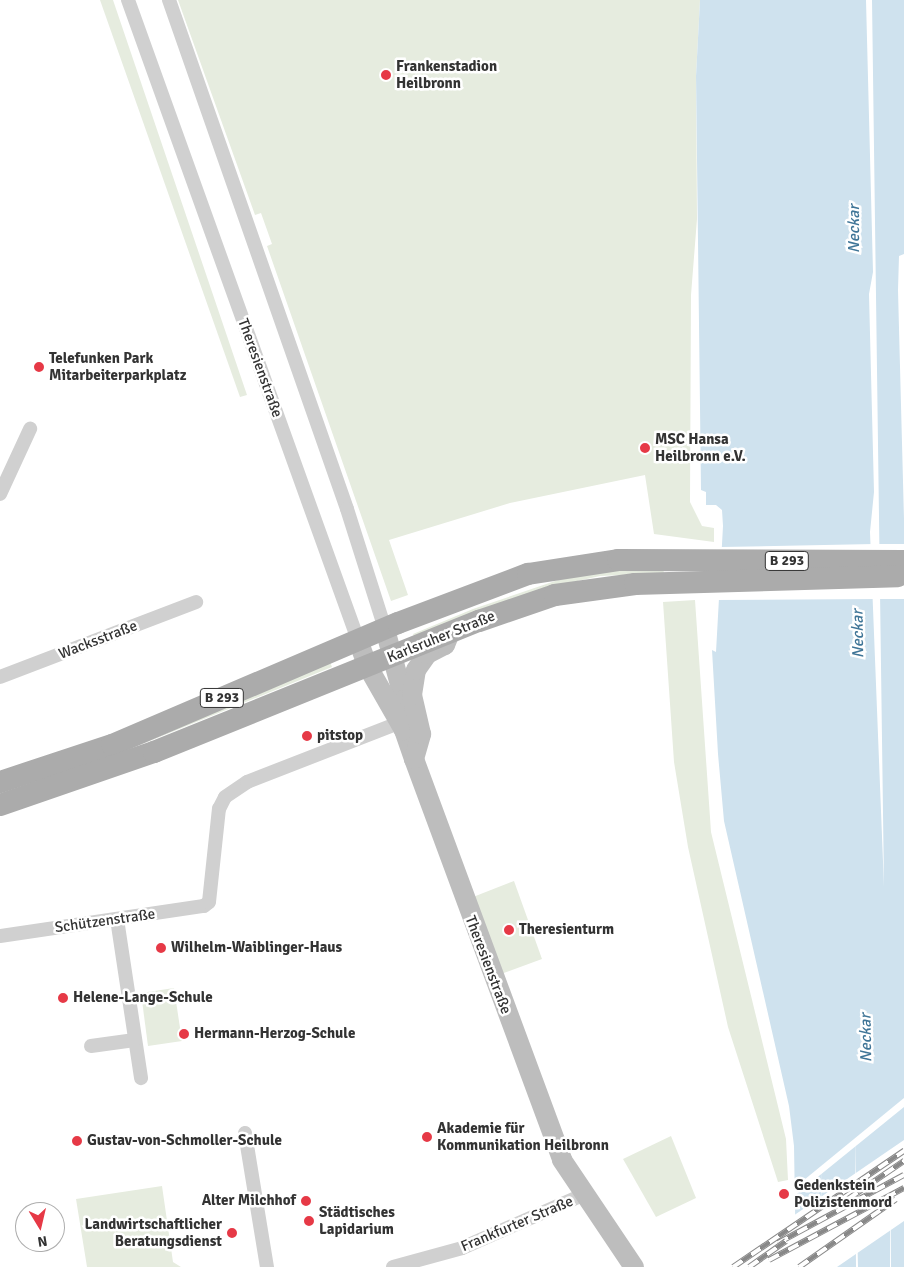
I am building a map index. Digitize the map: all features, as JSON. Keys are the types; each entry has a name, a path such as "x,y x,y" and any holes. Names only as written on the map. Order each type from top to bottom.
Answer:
{"main road":[{"name":"Karlsruher Straße","path":"0,782 112,745 358,640 528,574 618,560 678,572"},
{"name":"Karlsruher Straße","path":"0,805 154,752 451,632 555,596 678,572 902,569"},
{"name":"Theresienstraße","path":"385,629 404,700 401,726"},
{"path":"414,759 421,734 412,695 416,670 427,654 444,644 451,632"},
{"name":"Theresienstraße","path":"358,640 368,667 401,726 414,759 562,1160 583,1195 634,1267"}],"street":[{"name":"Theresienstraße","path":"128,0 358,640"},
{"name":"Theresienstraße","path":"169,0 347,509 385,629"},
{"path":"0,494 30,429"},
{"name":"Wacksstraße","path":"0,677 196,602"},
{"name":"Schützenstraße","path":"0,936 117,919 209,902 219,809 225,798 246,782 401,726"},
{"path":"117,919 141,1078"},
{"path":"91,1046 135,1040"},
{"path":"245,1133 267,1267"},
{"name":"Frankfurter Straße","path":"393,1267 456,1250 583,1195"}],"shaded area":[{"path":"100,0 113,0 247,395 240,397"},
{"path":"178,0 700,0 696,76 697,219 691,295 690,502 702,526 714,528 714,542 654,534 645,475 510,503 389,540 408,595 391,601 267,246 272,244 261,213 255,215"},
{"path":"663,569 664,573 600,576 564,584 415,639 413,634 473,609 561,579 601,571"},
{"path":"695,600 711,832 786,1139 788,1180 778,1182 728,1027 688,847 674,762 663,602"},
{"path":"330,662 332,667 135,747"},
{"path":"514,881 542,959 501,974 473,897"},
{"path":"174,988 182,1041 148,1046 141,993"},
{"path":"671,1136 696,1198 656,1217 623,1159"},
{"path":"162,1186 173,1262 181,1267 87,1267 76,1199"}],"water":[{"name":"Neckar","path":"700,0 866,0 873,272 869,294 874,492 870,532 884,887 872,0 904,0 904,254 899,256 898,290 904,519 904,1267 891,1267 890,1142 890,1267 858,1267 855,1136 856,1267 824,1267 821,1163 823,1267 796,1267 794,1146 789,1106 724,821 712,650 716,652 723,526 722,510 716,505 706,505 706,492 701,490 696,76"}],"pier":[{"path":"874,544 877,599 715,600 721,547"},
{"path":"878,544 904,544 904,599 879,599"},
{"path":"904,1098 904,1107 793,1197 793,1189"},
{"path":"904,1140 904,1221 837,1267 793,1267 793,1216"}],"railway":[{"path":"733,1267 904,1151"},
{"path":"848,1199 904,1161"},
{"path":"778,1243 904,1175"},
{"path":"769,1260 904,1188"},
{"path":"799,1267 896,1199"},
{"path":"749,1267 786,1241"}],"place":[{"name":"Frankenstadion Heilbronn","path":"386,75"},
{"name":"Telefunken Park Mitarbeiterparkplatz","path":"39,367"},
{"name":"MSC Hansa Heilbronn e.V.","path":"645,448"},
{"name":"pitstop","path":"307,736"},
{"name":"Theresienturm","path":"509,930"},
{"name":"Wilhelm-Waiblinger-Haus","path":"161,948"},
{"name":"Helene-Lange-Schule","path":"63,998"},
{"name":"Hermann-Herzog-Schule","path":"184,1034"},
{"name":"Akademie für Kommunikation Heilbronn","path":"427,1137"},
{"name":"Gustav-von-Schmoller-Schule","path":"77,1141"},
{"name":"Gedenkstein Polizistenmord","path":"784,1194"},
{"name":"Alter Milchhof","path":"306,1201"},
{"name":"Städtisches Lapidarium","path":"309,1221"},
{"name":"Landwirtschaftlicher Beratungsdienst","path":"232,1233"}]}
